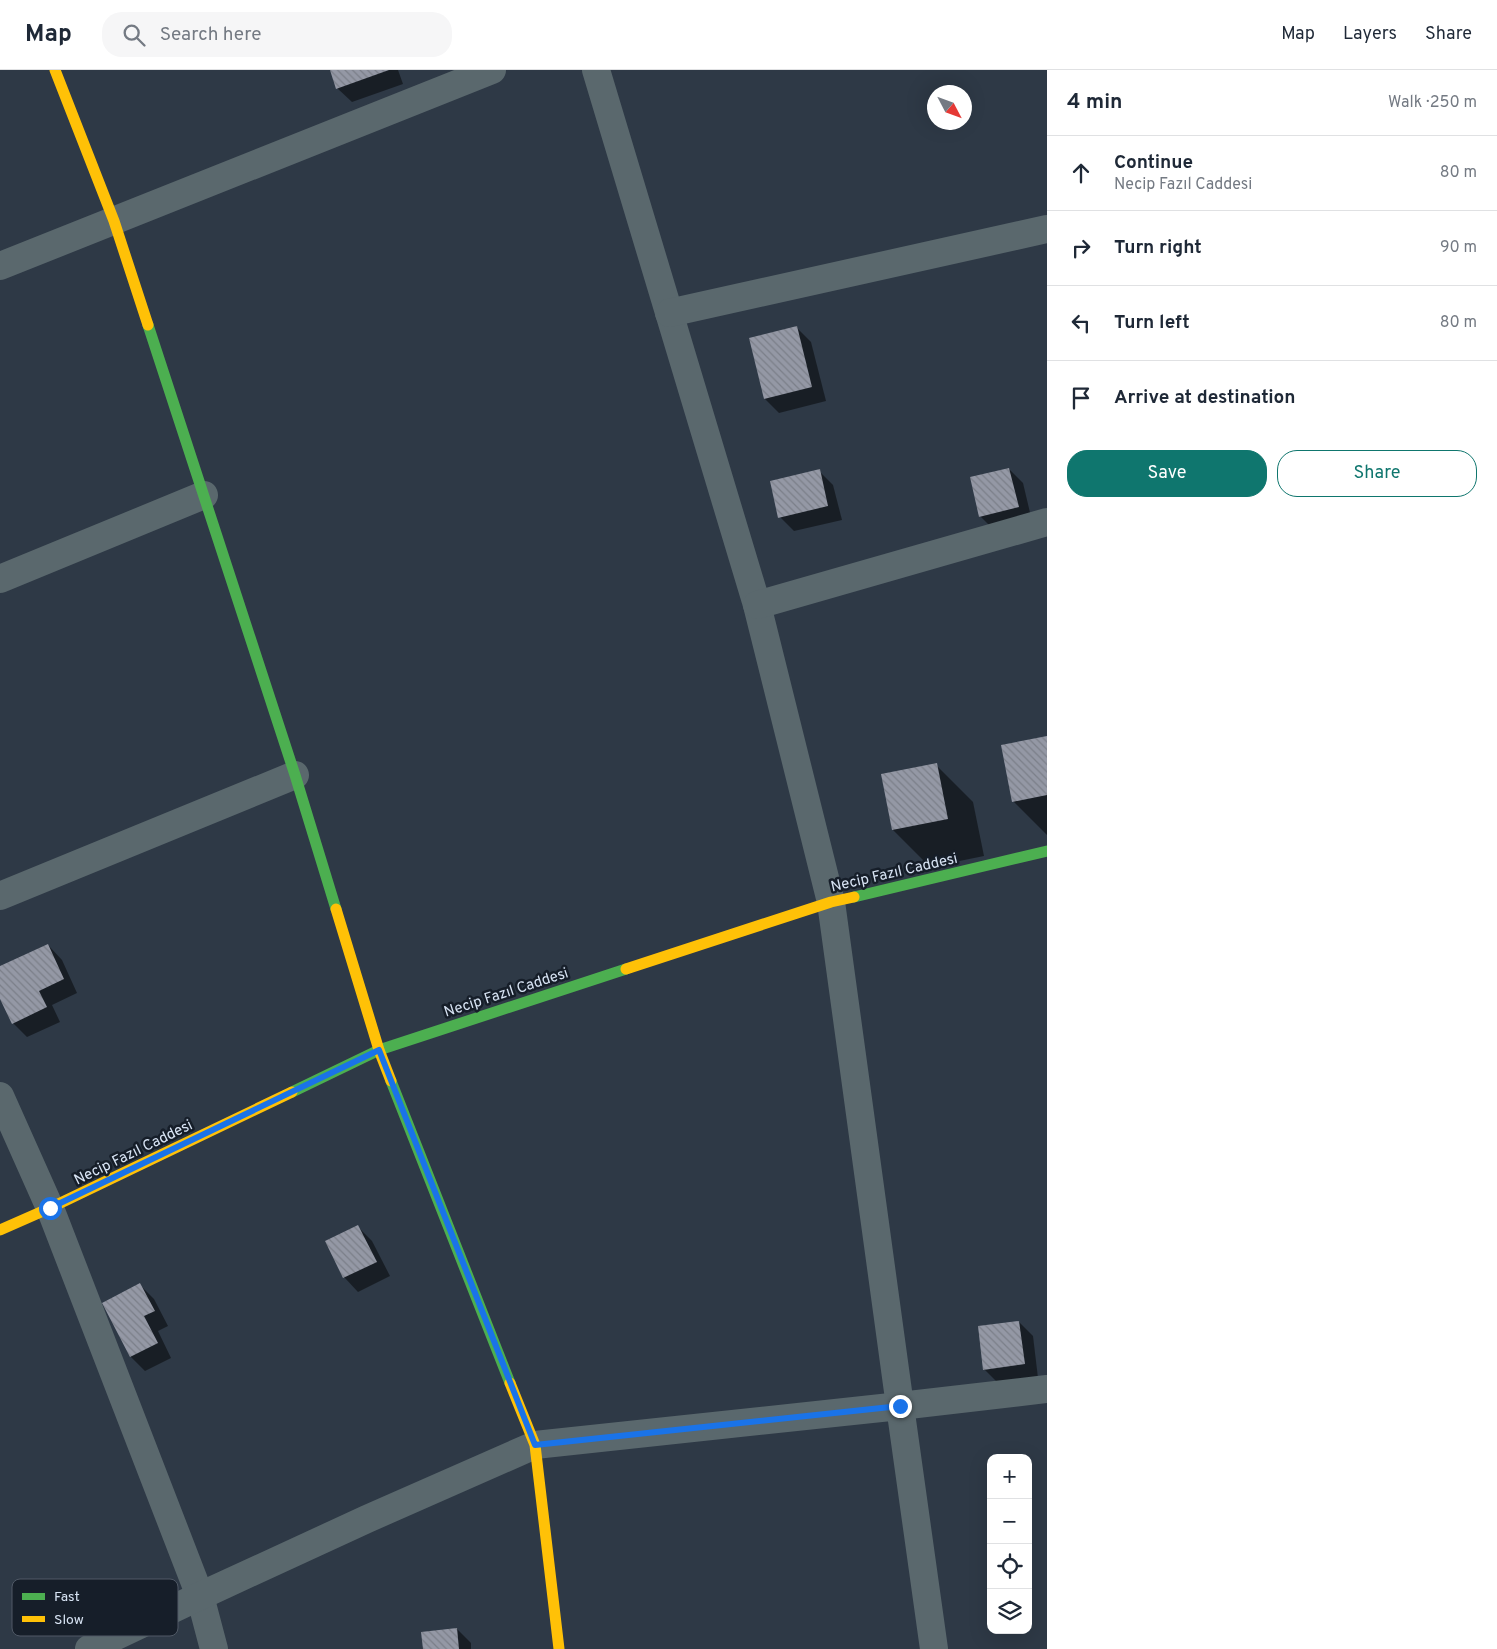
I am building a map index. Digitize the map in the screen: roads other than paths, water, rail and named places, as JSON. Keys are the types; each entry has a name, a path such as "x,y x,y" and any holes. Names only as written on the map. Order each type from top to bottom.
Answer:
{"street":[{"path":"54,70 114,221 296,775 379,1050 535,1445 558,1649"},
{"path":"0,266 492,70"},
{"path":"596,70 757,605 831,902 934,1649"},
{"path":"669,313 1047,229"},
{"path":"0,579 204,494"},
{"path":"757,605 1047,522"},
{"path":"0,896 296,775"},
{"name":"Necip Fazıl Caddesi","path":"0,1230 50,1208 379,1050 831,902 1047,851"},
{"path":"0,1096 50,1208 200,1596 214,1649"},
{"path":"178,1607 367,1519 535,1445 1047,1390"},
{"path":"89,1649 116,1636"}]}
